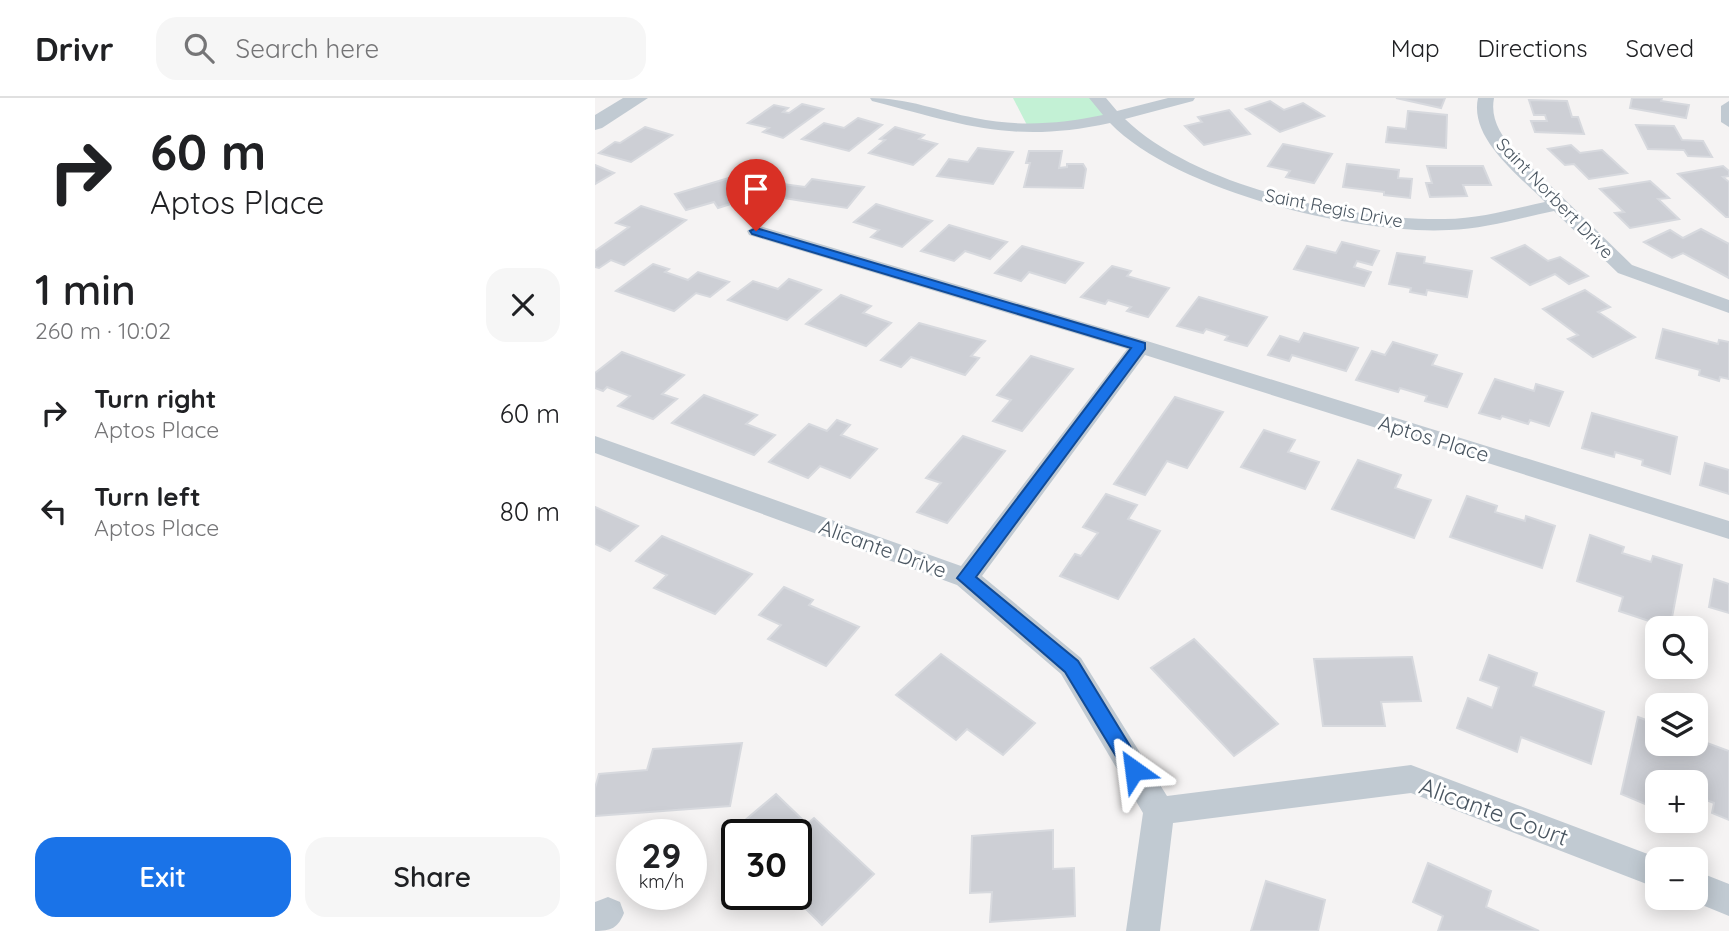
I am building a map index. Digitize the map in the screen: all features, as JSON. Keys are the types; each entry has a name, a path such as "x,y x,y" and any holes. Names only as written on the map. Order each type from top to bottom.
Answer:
{"street":[{"path":"595,124 638,98"},
{"path":"878,98 988,125 1029,130 1071,126 1187,98"},
{"name":"Saint Regis Drive","path":"1097,98 1112,116 1146,147 1198,174 1302,205 1384,221 1448,225 1558,205"},
{"name":"Saint Norbert Drive","path":"1486,98 1484,108 1492,133 1558,205 1625,269 1729,307"},
{"path":"1729,106 1729,122"},
{"name":"Aptos Place","path":"756,231 1140,346 1729,530"},
{"path":"965,578 1140,346"},
{"name":"Alicante Drive","path":"595,444 965,578 1072,666 1159,811"},
{"name":"Alicante Court","path":"1159,811 1411,779 1645,868"},
{"path":"1143,931 1159,811"},
{"path":"1708,892 1729,900"}],"green space":[{"path":"1013,98 1097,98 1112,116 1029,129"}],"building":[{"path":"1396,98 1445,98 1441,108"},
{"path":"1632,98 1662,98 1661,101 1689,105 1686,118 1630,108"},
{"path":"1529,100 1567,101 1572,117 1578,117 1584,134 1535,132 1531,121 1547,121 1545,115 1534,115"},
{"path":"1270,101 1284,110 1303,103 1324,116 1280,132 1246,109"},
{"path":"802,104 823,109 783,138 763,132 769,128 748,123 774,105 788,108 783,112 789,113"},
{"path":"1229,110 1250,134 1204,145 1185,126 1202,122 1198,117"},
{"path":"1408,111 1447,115 1446,148 1386,142 1388,127 1406,129"},
{"path":"858,118 882,125 849,151 802,139 824,123 844,128"},
{"path":"1636,125 1674,126 1682,140 1703,141 1712,157 1688,156 1684,150 1648,149"},
{"path":"645,127 672,135 631,162 599,153 615,142 620,143"},
{"path":"895,127 924,135 919,139 937,144 913,165 869,153 885,140 880,139"},
{"path":"1283,144 1332,154 1314,183 1286,177 1290,171 1268,166"},
{"path":"1571,145 1580,153 1602,150 1627,173 1589,179 1574,164 1565,165 1548,149"},
{"path":"978,148 1013,152 993,184 937,176 949,159 968,162"},
{"path":"1029,151 1062,151 1059,168 1067,167 1067,164 1083,164 1086,169 1083,188 1024,187 1030,163 1026,163"},
{"path":"1347,164 1399,170 1398,178 1412,179 1410,198 1343,187"},
{"path":"595,165 614,173 595,184"},
{"path":"1427,166 1483,166 1491,185 1463,185 1467,196 1430,197 1426,183 1432,183"},
{"path":"1723,166 1729,171 1729,176 1723,177 1729,182 1729,217 1678,174"},
{"path":"739,175 756,196 718,208 714,202 686,210 675,194"},
{"path":"812,179 864,187 847,208 771,196 783,184 805,187"},
{"path":"1650,181 1669,198 1658,199 1679,219 1630,228 1615,213 1624,212 1600,189"},
{"path":"876,204 932,221 902,247 871,237 879,230 854,222"},
{"path":"641,206 686,220 624,265 611,260 599,268 595,267 595,251 629,227 616,223"},
{"path":"949,225 1007,242 990,259 965,251 954,261 921,251"},
{"path":"1701,229 1729,244 1729,278 1683,253 1672,258 1644,242 1670,230 1683,238"},
{"path":"1342,242 1379,251 1372,265 1357,261 1354,267 1371,272 1364,286 1294,269 1307,246 1336,253"},
{"path":"1525,245 1548,261 1560,257 1588,276 1569,284 1555,274 1530,285 1492,258"},
{"path":"1022,246 1083,263 1065,283 1029,272 1021,281 995,273"},
{"path":"1397,253 1425,257 1424,263 1472,271 1467,297 1427,290 1426,295 1410,292 1411,288 1389,284"},
{"path":"653,264 669,269 665,272 688,280 698,272 729,282 710,297 696,293 674,311 616,291"},
{"path":"1112,266 1131,271 1127,276 1169,288 1148,317 1127,311 1131,307 1108,300 1105,304 1081,297"},
{"path":"789,279 821,290 787,320 728,300 753,281 778,289"},
{"path":"1585,290 1610,307 1598,312 1635,337 1593,357 1568,339 1578,335 1543,309"},
{"path":"841,295 871,306 863,313 891,323 866,346 806,324"},
{"path":"1199,297 1267,317 1247,346 1225,340 1228,336 1206,329 1203,333 1177,326"},
{"path":"919,323 985,341 971,356 979,358 965,375 911,357 901,367 881,360"},
{"path":"1663,329 1718,344 1719,340 1729,342 1729,379 1720,377 1719,381 1699,375 1700,370 1656,358"},
{"path":"1304,333 1358,348 1346,371 1292,355 1289,361 1268,355 1280,336 1299,342"},
{"path":"1393,342 1437,355 1432,365 1462,374 1447,407 1425,401 1427,396 1400,388 1398,392 1356,380 1372,351 1385,355"},
{"path":"622,352 684,375 662,394 677,399 653,419 618,406 630,396 607,387 603,391 595,388 595,373"},
{"path":"1031,356 1073,369 1022,431 993,421 1011,400 997,395"},
{"path":"1495,379 1534,391 1536,384 1563,392 1549,426 1530,420 1528,424 1502,416 1500,419 1479,413"},
{"path":"704,395 757,415 746,424 775,435 754,455 672,423"},
{"path":"1175,397 1223,412 1187,468 1167,461 1145,495 1114,484"},
{"path":"1592,413 1677,437 1670,474 1642,465 1643,460 1615,452 1614,457 1582,448"},
{"path":"837,420 850,425 841,435 877,449 850,478 820,466 808,478 769,462 809,424 827,431"},
{"path":"1264,430 1295,440 1288,452 1319,462 1305,489 1241,467"},
{"path":"963,436 1005,451 947,523 917,512 941,483 926,478"},
{"path":"1358,460 1401,475 1395,488 1431,500 1414,538 1332,509"},
{"path":"1705,463 1729,470 1729,494 1700,485"},
{"path":"1106,494 1137,505 1128,519 1160,531 1118,599 1060,576 1075,554 1081,556 1098,533 1083,527"},
{"path":"1467,496 1497,506 1495,512 1525,521 1526,516 1555,526 1542,568 1450,537"},
{"path":"595,507 638,526 610,551 595,544"},
{"path":"1590,535 1624,547 1622,553 1651,562 1653,556 1682,565 1672,616 1645,616 1645,620 1619,611 1623,597 1577,581"},
{"path":"662,536 752,574 715,614 654,588 667,575 636,561"},
{"path":"1714,579 1729,584 1729,613 1709,607"},
{"path":"784,587 813,600 809,605 859,627 826,666 768,639 781,625 759,615"},
{"path":"1194,639 1278,724 1234,756 1151,668"},
{"path":"941,654 1035,723 1003,755 967,729 956,740 896,695"},
{"path":"1489,655 1537,673 1533,686 1604,712 1591,764 1521,737 1517,752 1457,728 1468,698 1492,708 1499,687 1480,680"},
{"path":"1412,657 1421,701 1381,702 1385,726 1323,726 1314,659"},
{"path":"1638,717 1645,720 1645,756 1708,756 1708,743 1729,751 1729,820 1712,813 1714,803 1708,801 1708,770 1645,770 1645,804 1621,794"},
{"path":"742,743 730,806 595,816 595,788 599,774 647,770 653,749"},
{"path":"776,794 802,819 747,819"},
{"path":"814,818 874,874 822,925 807,910 812,910"},
{"path":"1053,830 1053,869 1074,868 1075,916 990,922 992,892 970,893 972,836"},
{"path":"1428,863 1491,891 1486,907 1539,931 1438,931 1443,916 1413,902"},
{"path":"1266,881 1325,900 1318,931 1251,931"}],"route":[{"path":"756,231 1140,346 965,578 1072,666 1134,770"}]}
